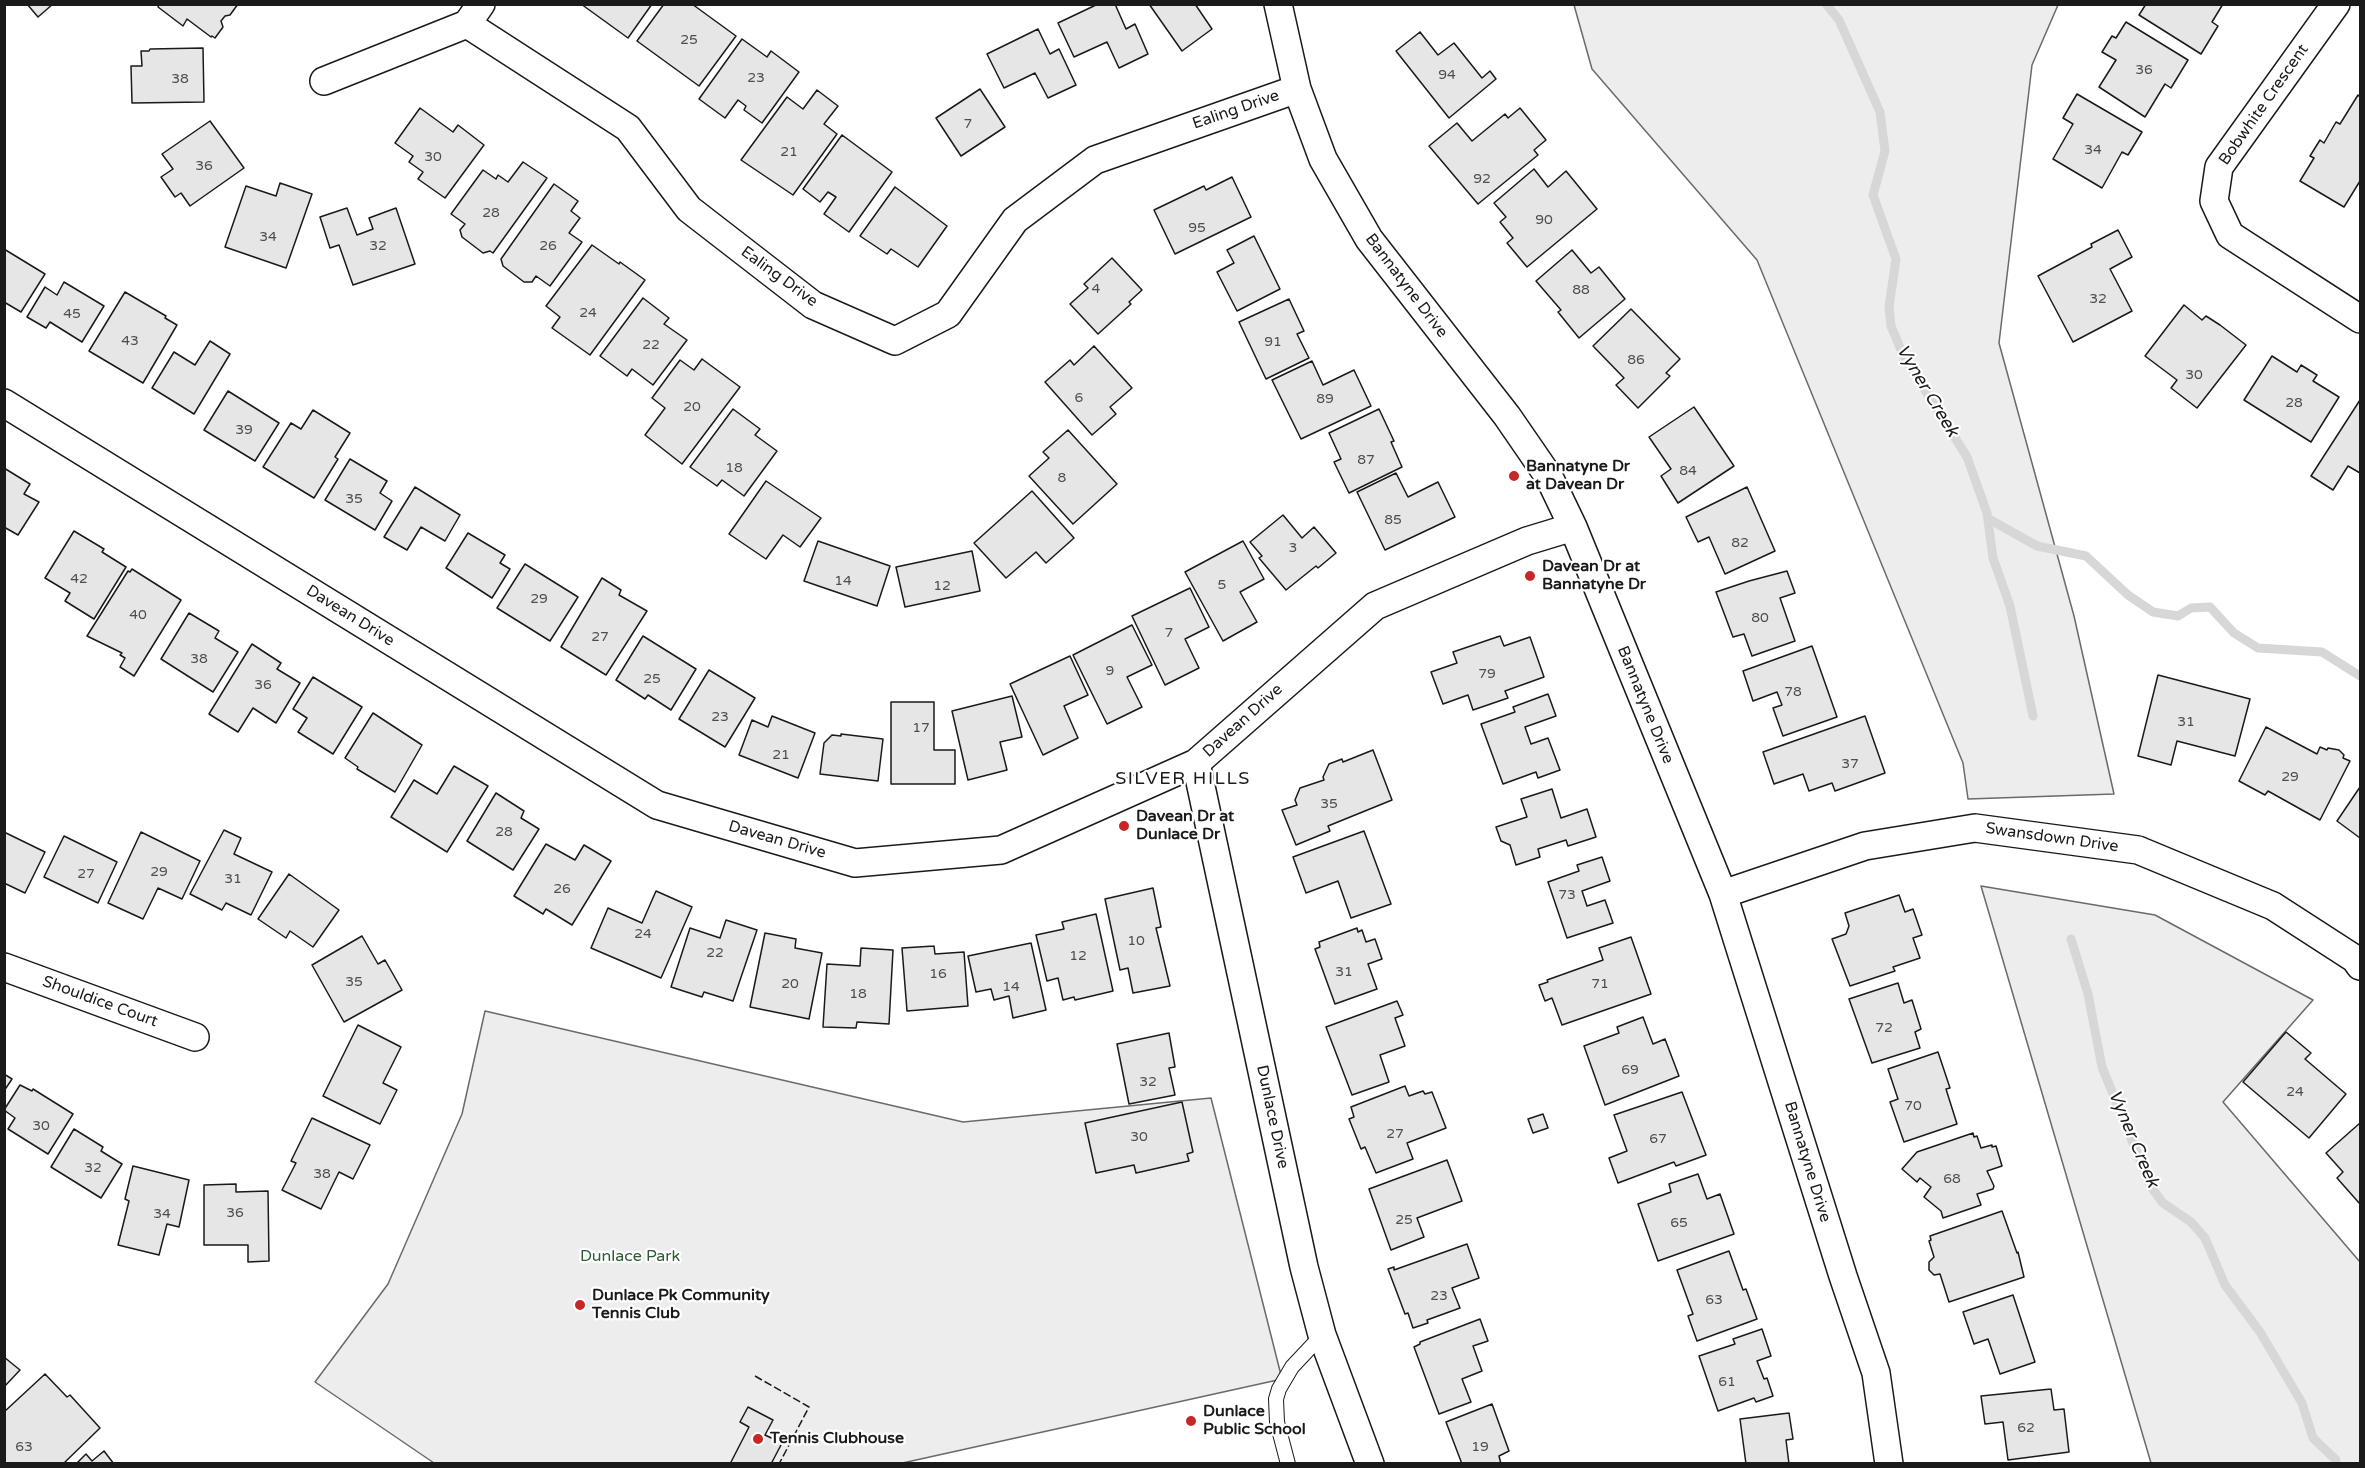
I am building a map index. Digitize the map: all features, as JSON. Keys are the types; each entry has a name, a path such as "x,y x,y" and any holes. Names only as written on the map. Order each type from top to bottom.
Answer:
{"street":[{"name":"Bannatyne Drive","path":"1278,4 1297,89 1323,159 1369,240 1507,416 1549,477 1573,527 1723,894 1843,1276 1876,1373 1889,1464"},
{"name":"Bobwhite Crescent","path":"2336,4 2219,167 2214,201 2230,235 2361,319"},
{"name":"Ealing Drive","path":"324,81 474,14 628,128 688,209 813,305 895,340 948,314 1015,220 1095,160 1297,89"},
{"name":"Davean Drive","path":"4,403 657,805 855,863 1001,850 1196,763 1375,606 1527,541 1573,527"},
{"name":"Dunlace Drive","path":"1196,763 1304,1267 1322,1335 1370,1464"},
{"name":"Swansdown Drive","path":"1723,894 1864,846 1975,828 2138,850 2273,906 2355,959 2361,966"},
{"name":"Shouldice Court","path":"4,967 195,1037"}],"lane":[{"path":"1288,1464 1277,1422 1276,1399 1292,1367 1322,1335"}],"shaded area":[{"path":"1574,5 2058,5 2032,65 1999,343 2074,616 2114,794 1968,799 1963,763 1757,260 1592,69"},
{"path":"1981,886 2155,915 2313,1000 2223,1102 2360,1262 2360,1463 2151,1463"},
{"name":"Dunlace Park","path":"485,1011 963,1122 1211,1098 1282,1379 898,1464 434,1463 315,1382 388,1284 462,1114"}],"building":[{"path":"27,4 53,4 38,17"},
{"path":"159,4 238,4 230,15 225,16 221,21 223,27 215,38 187,19 183,26 158,7"},
{"path":"581,4 652,4 628,38"},
{"path":"664,4 692,4 736,36 699,86 637,41"},
{"path":"1098,4 1115,4 1126,29 1135,24 1148,54 1119,68 1107,42 1074,57 1058,23"},
{"path":"1149,4 1195,4 1212,29 1182,51"},
{"path":"2146,4 2223,4 2212,22 2218,26 2201,54 2139,15"},
{"path":"2126,22 2188,60 2171,88 2165,84 2145,117 2099,87 2116,60 2102,52 2112,36 2116,38"},
{"path":"1038,29 1050,54 1059,49 1076,85 1048,98 1035,73 1004,88 987,54"},
{"path":"1420,32 1438,55 1454,43 1482,78 1490,71 1496,79 1449,118 1396,51"},
{"path":"742,39 767,57 771,51 799,72 762,123 744,110 746,106 738,100 725,118 699,99"},
{"path":"203,48 204,102 132,103 131,66 142,66 141,51"},
{"path":"980,89 1005,127 961,156 936,118"},
{"path":"817,90 838,106 824,124 837,134 793,195 741,160 787,97 803,109"},
{"path":"2077,94 2142,132 2128,155 2122,152 2102,188 2053,159 2073,124 2063,118"},
{"path":"2358,95 2360,97 2360,181 2344,207 2300,181 2314,158 2310,156 2320,140 2324,143 2336,122 2340,124"},
{"path":"420,108 453,132 458,125 484,145 445,198 418,179 423,172 409,162 413,156 395,143"},
{"path":"1520,108 1546,140 1534,150 1538,155 1478,204 1429,146 1457,123 1472,141 1505,114 1508,118"},
{"path":"210,121 244,168 190,206 181,193 175,197 161,177 173,169 162,154"},
{"path":"842,135 892,172 849,232 824,214 836,197 828,192 820,202 803,189"},
{"path":"523,162 547,178 493,253 490,251 483,253 462,237 460,230 465,224 451,214 483,170 496,179 498,175 508,182"},
{"path":"1534,169 1548,187 1566,171 1597,209 1527,267 1507,243 1513,238 1500,222 1506,217 1494,203"},
{"path":"1232,177 1251,217 1175,254 1154,210 1204,186 1206,190"},
{"path":"280,183 312,194 286,268 225,247 246,186 276,196"},
{"path":"554,184 578,201 571,211 580,218 569,233 582,242 550,286 536,276 532,282 524,282 503,266 501,259"},
{"path":"895,187 947,226 918,267 891,249 887,254 860,236"},
{"path":"347,208 357,235 373,229 369,218 396,208 415,264 353,285 339,245 330,248 320,217"},
{"path":"2118,230 2132,257 2110,269 2132,311 2073,342 2038,276"},
{"path":"1254,236 1280,289 1237,311 1217,272 1234,263 1227,250"},
{"path":"592,245 645,280 590,355 552,328 560,317 546,306"},
{"path":"4,249 45,274 21,312 4,302"},
{"path":"1572,250 1591,273 1599,267 1625,299 1579,338 1558,312 1561,310 1536,281"},
{"path":"1112,258 1142,290 1129,302 1131,304 1098,334 1070,304 1088,288 1084,284"},
{"path":"64,282 104,306 82,342 50,322 46,328 27,317 45,287 57,295"},
{"path":"125,292 177,325 143,383 89,351"},
{"path":"643,298 669,318 664,324 687,340 653,385 632,369 627,376 600,356"},
{"path":"1289,299 1304,331 1297,334 1309,358 1266,379 1239,322"},
{"path":"2184,305 2202,320 2206,316 2246,345 2197,408 2171,388 2177,380 2145,356"},
{"path":"1631,309 1680,359 1666,373 1670,376 1638,408 1616,385 1624,378 1593,346"},
{"path":"210,341 230,354 194,414 152,388 174,352 195,365"},
{"path":"1094,346 1132,388 1110,407 1116,414 1092,435 1045,382 1070,360 1074,365"},
{"path":"2272,356 2297,372 2301,365 2317,375 2313,381 2339,397 2311,442 2244,400"},
{"path":"702,359 740,387 682,464 645,435 665,408 652,398 680,360 694,370"},
{"path":"1312,361 1323,385 1354,370 1371,406 1301,439 1272,380"},
{"path":"228,391 279,423 255,461 204,430"},
{"path":"2360,400 2360,473 2348,466 2333,490 2311,476"},
{"path":"1694,407 1734,466 1678,503 1661,476 1671,469 1649,437"},
{"path":"733,409 760,429 755,435 777,451 744,496 722,480 717,486 690,467"},
{"path":"1379,409 1394,441 1391,442 1402,467 1349,493 1334,462 1341,459 1329,433"},
{"path":"313,410 350,433 335,457 338,459 314,498 263,467 291,423 301,429"},
{"path":"1068,430 1117,484 1073,524 1029,476 1049,458 1043,452"},
{"path":"350,459 387,481 380,493 392,501 375,530 325,500"},
{"path":"4,468 30,484 24,494 39,502 18,535 4,527"},
{"path":"1396,473 1408,497 1438,482 1455,517 1385,550 1357,492"},
{"path":"766,481 821,518 800,547 783,535 766,559 729,534"},
{"path":"415,487 460,515 445,541 421,527 407,550 384,537"},
{"path":"1747,487 1775,551 1725,574 1709,537 1698,542 1686,517"},
{"path":"1032,491 1074,538 1046,563 1036,552 1006,578 974,543"},
{"path":"1283,515 1302,538 1314,527 1336,553 1286,590 1259,558 1262,556 1250,542"},
{"path":"74,531 104,549 102,552 126,567 94,619 65,601 70,593 45,578"},
{"path":"468,533 505,555 500,563 510,569 492,598 446,568"},
{"path":"818,541 890,566 877,606 804,581"},
{"path":"1243,541 1264,579 1240,592 1257,622 1223,641 1185,572"},
{"path":"972,551 980,591 905,607 896,567"},
{"path":"525,564 578,597 550,641 497,608"},
{"path":"132,569 181,600 134,676 120,667 125,658 120,655 122,653 87,636 128,571"},
{"path":"1787,571 1795,593 1780,598 1795,641 1752,656 1744,634 1733,637 1716,592"},
{"path":"602,578 621,590 619,595 647,611 606,675 561,647"},
{"path":"1190,588 1209,627 1185,639 1199,668 1165,685 1132,616"},
{"path":"189,613 219,631 215,638 238,652 213,692 161,659"},
{"path":"1132,625 1152,665 1127,677 1142,707 1107,724 1073,655"},
{"path":"643,636 696,669 671,710 648,695 645,699 616,680"},
{"path":"1500,636 1504,646 1530,637 1544,677 1505,691 1508,698 1473,710 1468,695 1443,704 1431,672 1457,663 1453,652"},
{"path":"252,644 281,663 277,669 300,683 276,723 253,708 238,732 209,714"},
{"path":"1812,646 1837,717 1783,736 1773,708 1782,705 1777,692 1753,701 1743,671"},
{"path":"1070,656 1088,695 1064,706 1078,738 1043,755 1010,684"},
{"path":"709,670 755,698 725,747 679,719"},
{"path":"2158,675 2250,699 2235,756 2177,741 2171,765 2138,756"},
{"path":"313,677 362,707 333,754 298,732 307,718 293,709"},
{"path":"1548,694 1556,716 1525,727 1531,744 1548,738 1560,770 1538,778 1536,772 1503,784 1481,724 1515,712 1513,707"},
{"path":"1012,696 1022,737 1000,742 1007,770 968,780 952,711"},
{"path":"891,702 934,702 934,750 955,750 955,784 891,784"},
{"path":"373,713 422,745 395,792 357,769 358,767 345,758"},
{"path":"772,716 815,733 798,778 739,755 752,720 768,727"},
{"path":"1865,716 1885,773 1835,791 1832,783 1809,791 1803,774 1774,784 1763,752"},
{"path":"2266,727 2317,754 2320,747 2327,750 2328,748 2339,750 2344,755 2343,758 2350,761 2320,820 2268,791 2265,795 2239,781"},
{"path":"841,734 883,739 878,781 820,774 824,743 832,735 841,736"},
{"path":"1373,750 1392,800 1328,826 1330,831 1296,845 1282,810 1297,805 1295,800 1300,788 1324,780 1323,777 1329,764 1342,759 1343,762"},
{"path":"454,766 488,786 447,852 391,817 414,780 437,794"},
{"path":"2360,787 2360,838 2337,821"},
{"path":"1552,789 1561,818 1587,809 1596,837 1568,846 1566,840 1538,849 1540,857 1516,865 1510,845 1501,841 1496,827 1527,817 1521,799"},
{"path":"496,793 524,811 521,818 539,829 513,870 467,841"},
{"path":"224,830 241,838 234,854 272,872 251,915 226,903 222,910 190,894"},
{"path":"1364,831 1391,904 1351,918 1338,881 1306,893 1293,857"},
{"path":"4,832 45,852 25,893 4,883"},
{"path":"141,832 200,861 182,899 158,888 143,919 108,903"},
{"path":"64,836 117,862 98,903 44,877"},
{"path":"546,844 575,860 584,845 611,861 572,925 546,909 543,914 514,896"},
{"path":"1602,857 1610,881 1582,891 1587,906 1605,900 1613,923 1567,938 1548,882 1579,871 1577,865"},
{"path":"289,874 339,910 313,947 290,931 286,938 258,919"},
{"path":"1153,888 1161,927 1156,928 1170,986 1133,993 1128,968 1120,970 1105,899"},
{"path":"656,891 692,907 661,978 591,948 608,908 642,923"},
{"path":"1899,895 1905,912 1913,909 1922,935 1913,938 1920,958 1893,967 1895,971 1850,986 1832,939 1846,934 1849,926 1845,913"},
{"path":"1096,914 1113,991 1075,1000 1074,997 1063,1000 1058,978 1047,981 1036,935 1064,929 1062,922"},
{"path":"726,920 757,930 733,1001 704,992 702,997 671,987 690,928 720,938"},
{"path":"1357,928 1358,932 1362,930 1366,942 1375,939 1382,959 1368,964 1377,989 1335,1004 1315,949 1320,947 1319,942"},
{"path":"765,933 796,939 795,948 822,953 809,1019 750,1007"},
{"path":"362,936 378,964 385,960 402,990 344,1022 312,965"},
{"path":"1631,937 1651,994 1562,1025 1552,998 1545,1001 1539,985 1603,960 1599,948"},
{"path":"1031,943 1046,1010 1013,1018 1009,996 994,1000 991,989 976,992 968,956"},
{"path":"934,946 935,954 964,952 968,1006 907,1011 902,948"},
{"path":"861,948 893,950 889,1024 857,1022 856,1028 823,1027 827,964 860,966"},
{"path":"1898,983 1904,1003 1912,1000 1921,1029 1915,1032 1920,1048 1872,1063 1849,999"},
{"path":"1397,1001 1403,1015 1395,1018 1405,1046 1380,1055 1389,1082 1352,1095 1326,1027"},
{"path":"1643,1017 1653,1044 1665,1039 1679,1076 1605,1105 1584,1046 1619,1033 1617,1027"},
{"path":"358,1025 401,1047 383,1083 397,1090 380,1124 323,1096"},
{"path":"2286,1032 2311,1053 2305,1059 2346,1094 2309,1138 2243,1082"},
{"path":"1169,1033 1175,1067 1169,1068 1175,1095 1129,1104 1117,1044"},
{"path":"1938,1052 1950,1088 1946,1089 1957,1124 1904,1142 1890,1102 1898,1099 1888,1069"},
{"path":"4,1074 12,1079 4,1091"},
{"path":"20,1085 32,1091 33,1089 73,1114 48,1154 8,1129 15,1118 4,1110"},
{"path":"1405,1086 1409,1096 1423,1091 1425,1094 1432,1092 1446,1128 1407,1143 1413,1159 1376,1173 1365,1147 1361,1149 1349,1119 1354,1117 1351,1107"},
{"path":"1682,1092 1706,1155 1676,1166 1674,1162 1618,1183 1609,1158 1627,1151 1614,1115"},
{"path":"1182,1102 1193,1152 1187,1154 1189,1161 1136,1173 1134,1165 1096,1173 1085,1123"},
{"path":"1543,1114 1548,1128 1533,1133 1528,1119"},
{"path":"312,1118 370,1145 353,1179 339,1172 321,1209 282,1190 296,1163 291,1161"},
{"path":"2360,1123 2360,1204 2337,1178 2343,1172 2326,1153"},
{"path":"74,1129 103,1147 101,1151 122,1164 101,1198 51,1167"},
{"path":"1973,1133 1974,1137 1977,1136 1981,1148 1996,1146 2002,1166 1987,1171 1994,1186 1993,1189 1977,1194 1981,1205 1943,1218 1941,1211 1924,1197 1931,1187 1920,1178 1917,1182 1902,1169 1917,1152"},
{"path":"1447,1160 1462,1201 1417,1218 1424,1237 1391,1250 1369,1189"},
{"path":"133,1166 189,1180 179,1227 167,1224 159,1255 118,1245 129,1201 125,1199"},
{"path":"1698,1174 1707,1199 1720,1194 1734,1234 1658,1261 1638,1204 1671,1192 1669,1184"},
{"path":"236,1184 236,1192 268,1191 269,1261 248,1262 248,1245 204,1245 204,1185"},
{"path":"2002,1211 2018,1252 2024,1277 1949,1302 1940,1274 1934,1275 1929,1270 1929,1262 1934,1257 1929,1241 1930,1236"},
{"path":"1467,1244 1479,1278 1452,1288 1460,1308 1427,1320 1428,1323 1413,1328 1408,1313 1405,1314 1388,1269 1394,1267 1394,1270"},
{"path":"1729,1251 1743,1290 1746,1289 1757,1319 1697,1341 1688,1316 1693,1314 1677,1270"},
{"path":"2013,1295 2035,1362 2000,1374 1988,1339 1974,1344 1963,1312"},
{"path":"1480,1319 1488,1341 1473,1346 1482,1371 1462,1379 1471,1402 1439,1414 1414,1347 1420,1342"},
{"path":"1762,1329 1771,1356 1757,1361 1764,1379 1767,1378 1773,1396 1756,1402 1754,1398 1718,1411 1699,1356 1735,1344 1733,1339"},
{"path":"4,1357 20,1370 4,1387"},
{"path":"45,1374 67,1397 70,1395 100,1428 63,1464 4,1464 4,1412"},
{"path":"2051,1389 2054,1410 2064,1409 2069,1452 2008,1460 2003,1422 1985,1424 1981,1396"},
{"path":"1492,1404 1509,1451 1499,1456 1501,1464 1462,1464 1446,1422"},
{"name":"Tennis Clubhouse","path":"748,1407 773,1420 765,1435 782,1443 771,1464 730,1464 749,1427 740,1422"},
{"path":"1789,1413 1793,1439 1786,1440 1789,1464 1746,1464 1740,1419"},
{"path":"104,1451 114,1464 76,1464 86,1454 92,1461"}],"waterway":[{"name":"Vyner Creek","path":"1826,4 1839,20 1880,112 1885,151 1873,195 1896,259 1889,307 1891,326 1903,355 1967,457 1987,513 1993,558 2010,606 2033,716"},
{"path":"1989,519 2037,546 2086,556 2128,595 2153,612 2178,616 2191,608 2210,607 2234,633 2258,648 2322,652 2360,676"},
{"name":"Vyner Creek","path":"2071,939 2088,994 2102,1067 2151,1187 2163,1203 2191,1222 2205,1238 2225,1285 2260,1332 2302,1403 2313,1438 2336,1460 2336,1464"}],"fence":[{"path":"755,1376 809,1407 779,1464"}],"place":[{"name":"Bannatyne Dr at Davean Dr","path":"1514,476"},
{"name":"Davean Dr at Bannatyne Dr","path":"1530,576"},
{"name":"Davean Dr at Dunlace Dr","path":"1124,826"},
{"name":"Dunlace Pk Community Tennis Club","path":"580,1305"},
{"name":"Dunlace Public School","path":"1191,1421"},
{"name":"Tennis Clubhouse","path":"758,1439"}],"district":[{"name":"SILVER HILLS","path":"1183,779"}]}
